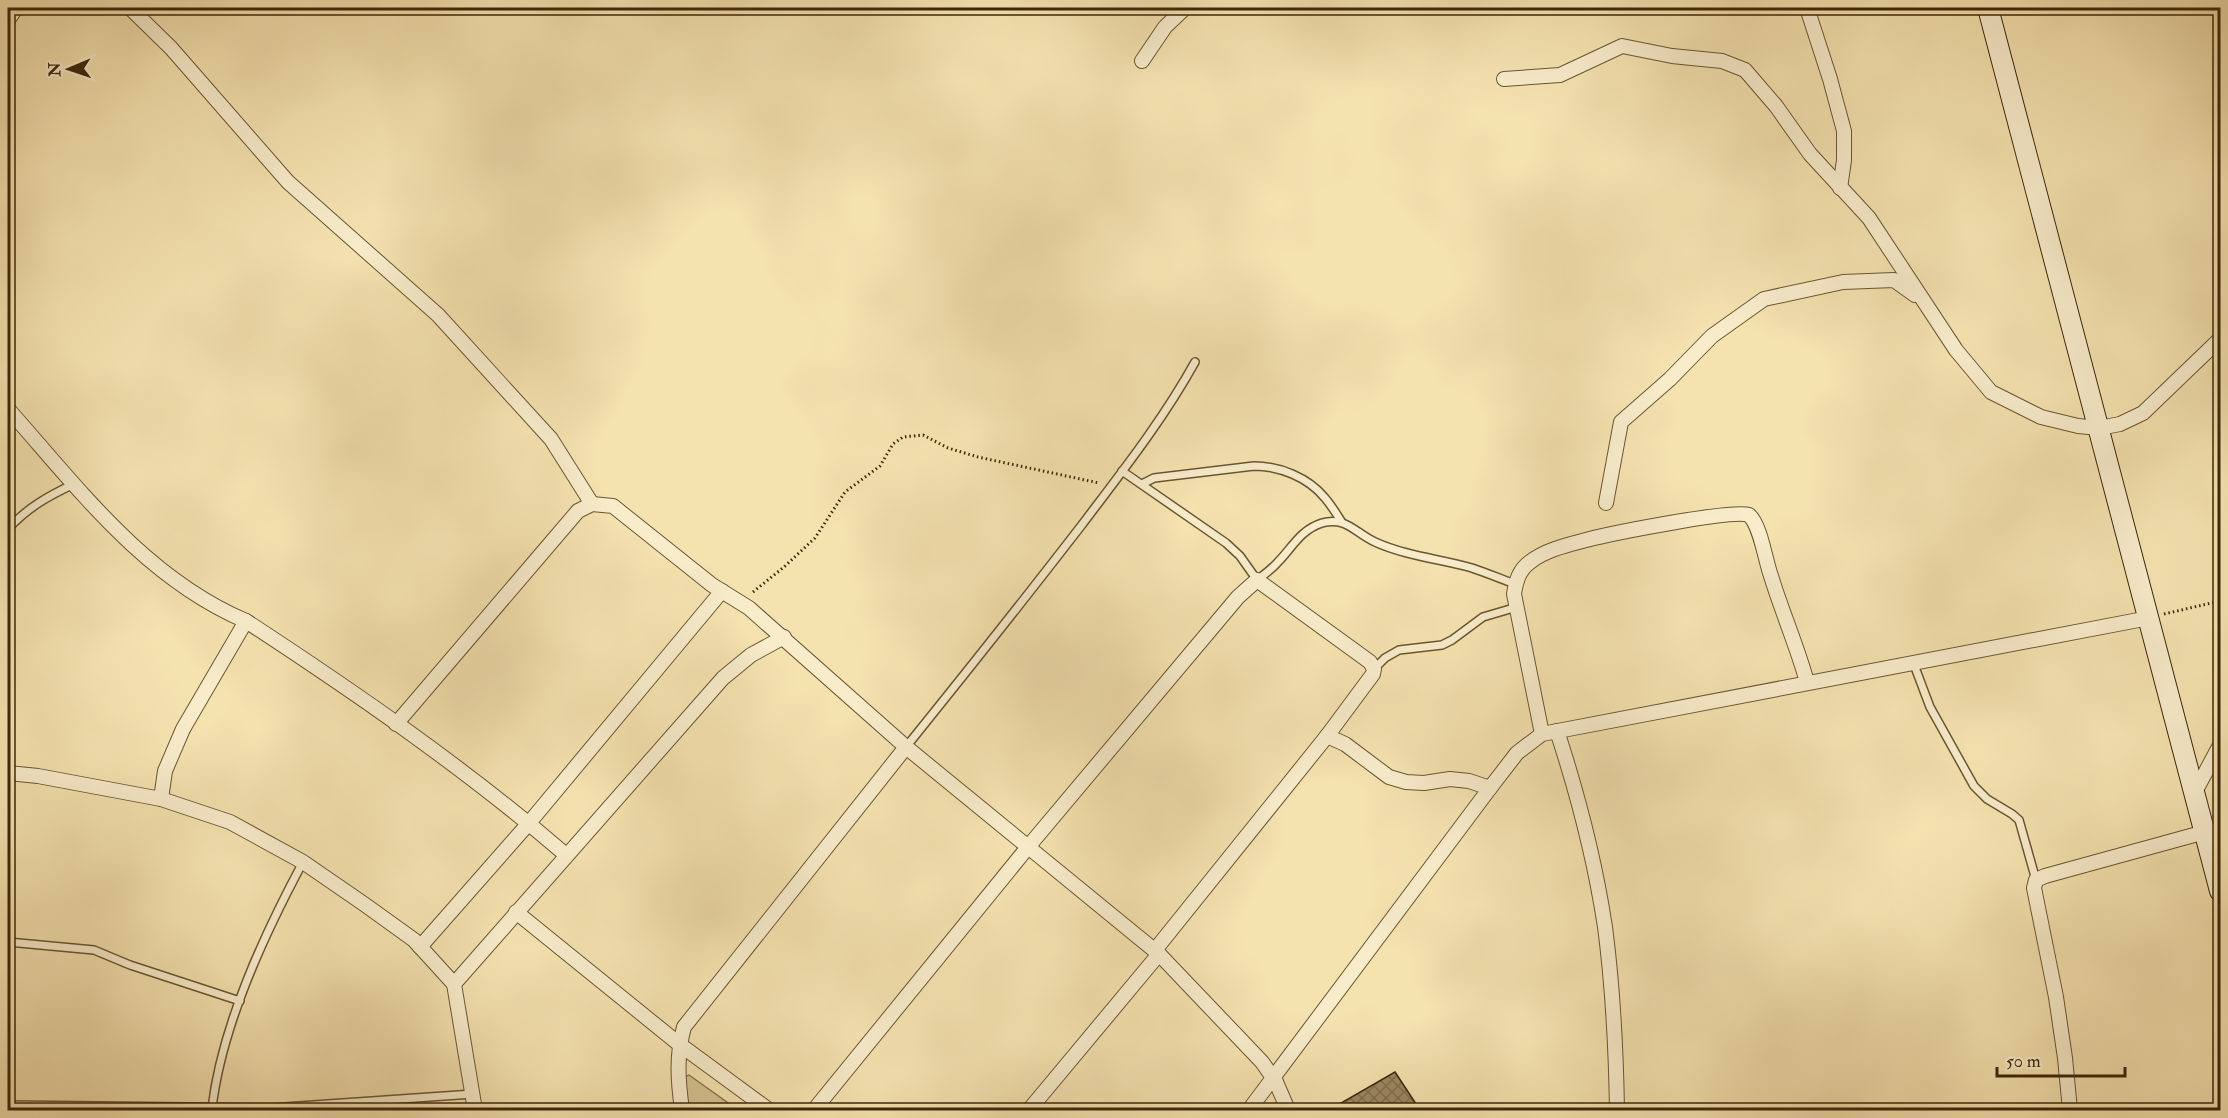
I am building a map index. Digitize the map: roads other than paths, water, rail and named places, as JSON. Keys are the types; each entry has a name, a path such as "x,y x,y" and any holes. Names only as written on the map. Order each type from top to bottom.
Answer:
{"street":[{"path":"8,20 16,8"},
{"path":"130,8 171,48 288,182 438,315 550,439 592,504"},
{"path":"1142,61 1165,27 1185,8"},
{"path":"1807,8 1844,131 1844,160 1840,188"},
{"path":"1988,8 2220,891"},
{"path":"1504,79 1560,75 1622,46 1672,56 1722,61 1745,70 1776,106 1810,154 1869,218 1956,350 1991,392 2041,417 2078,426 2099,428 2120,424 2143,413 2220,339"},
{"path":"1606,503 1621,422 1670,379 1712,336 1764,299 1843,282 1894,280 1923,301"},
{"path":"8,409 135,549 166,575 200,599 246,621 396,724 529,823 566,855"},
{"path":"396,724 578,511 592,504 613,506 722,591 740,602 906,747 1157,952 1262,1062 1273,1078 1288,1110"},
{"path":"1542,734 1514,594 1515,584 1519,574 1530,562 1566,546 1609,535 1713,517 1745,514 1753,519 1771,577 1796,642 1807,682"},
{"path":"814,1110 1028,847 1238,597 1257,580 1370,662 1374,669 1373,674 1157,952 1029,1110"},
{"path":"420,947 529,823 722,591"},
{"path":"1249,1110 1517,753 1542,734 2149,618"},
{"path":"161,799 165,771 183,729 246,621"},
{"path":"454,984 723,678 751,654 783,638"},
{"path":"1557,731 1583,822 1605,927 1614,1024 1617,1110"},
{"path":"1327,736 1345,744 1389,777 1406,782 1424,783 1450,779 1469,781 1490,788"},
{"path":"2195,792 2220,745"},
{"path":"682,1110 677,1070 679,1044 684,1027 906,747"},
{"path":"8,773 38,776 161,799 230,822 303,862 414,940 454,984 475,1110"},
{"path":"2070,1110 2056,997 2034,888 2036,880 2205,832"},
{"path":"516,912 679,1044 769,1110"}],"lane":[{"path":"906,747 1005,625 1109,489 1162,416 1196,362"},
{"path":"1142,484 1154,478 1254,465 1266,466 1284,471 1302,480 1324,496 1341,521 1373,542 1392,549 1471,568 1515,584"},
{"path":"1122,471 1226,543 1240,556 1257,580 1274,566 1307,530 1322,523 1341,521"},
{"path":"8,529 19,517 44,498 74,484"},
{"path":"1374,669 1399,650 1442,645 1483,617 1517,607"},
{"path":"1913,662 1930,707 1974,786 1987,799 2019,820 2036,880"},
{"path":"212,1108 222,1054 240,1001 276,913 303,862"},
{"path":"8,942 94,950 130,965 240,1001"},
{"path":"8,1105 270,1108 473,1094"}]}
